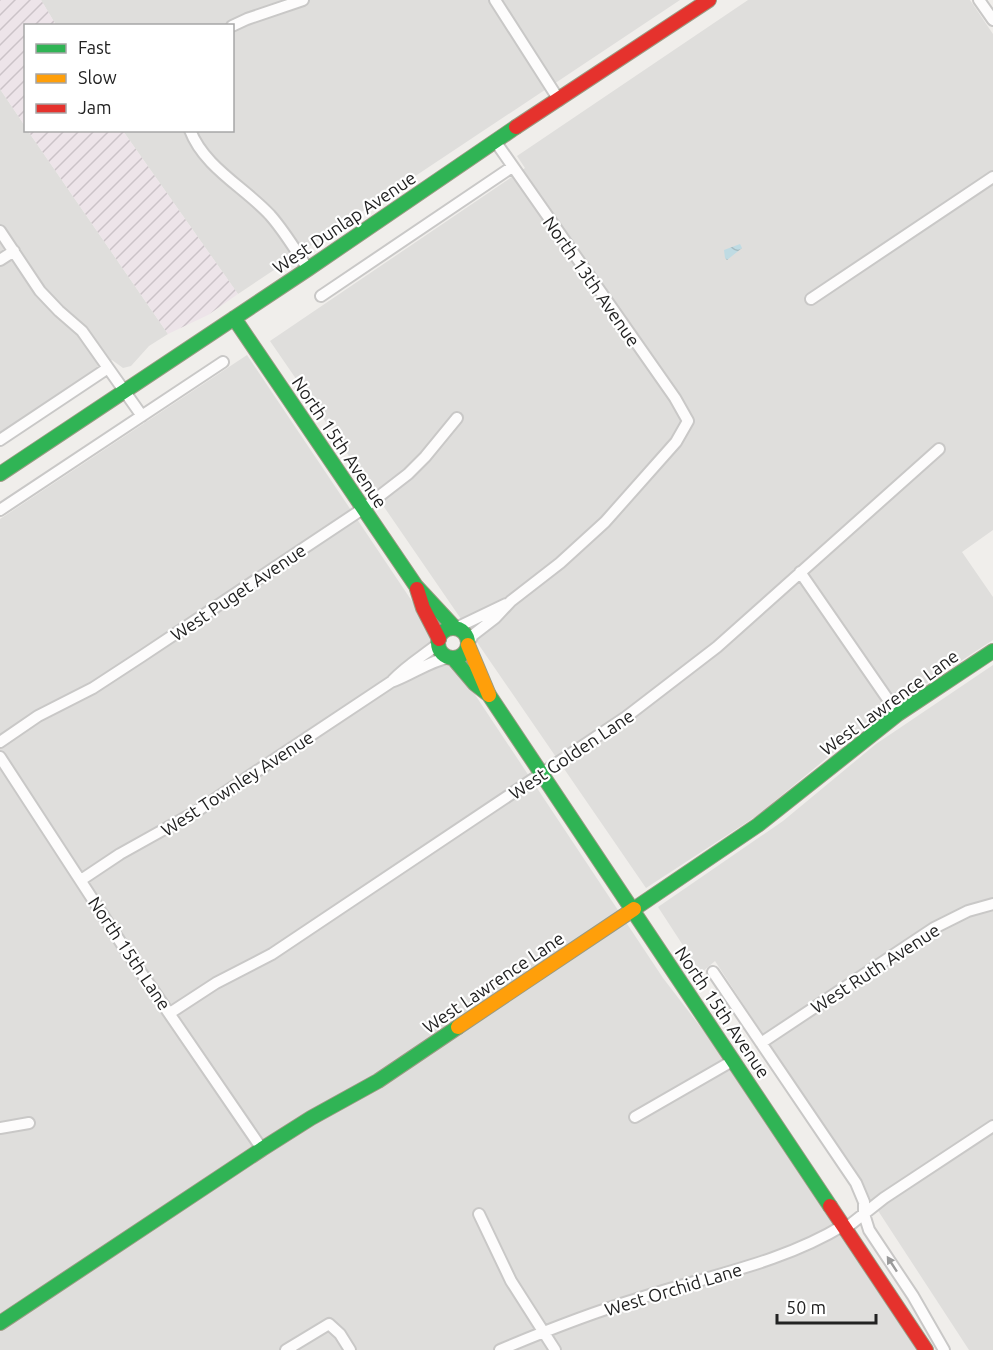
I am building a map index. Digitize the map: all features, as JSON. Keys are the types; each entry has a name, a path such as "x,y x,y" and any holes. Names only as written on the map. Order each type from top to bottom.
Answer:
{"street":[{"path":"234,25 303,0"},
{"path":"495,0 559,100"},
{"name":"West Dunlap Avenue","path":"0,474 709,0"},
{"path":"979,0 993,20"},
{"path":"191,132 195,144 207,158 269,215 308,269"},
{"name":"North 13th Avenue","path":"495,141 675,398 688,421 676,442 605,522 560,563 511,601"},
{"path":"321,296 512,167"},
{"path":"811,298 993,177"},
{"path":"0,231 40,291 82,331 142,416"},
{"path":"0,260 14,251"},
{"name":"North 15th Avenue","path":"234,318 416,586 455,628 466,636 472,659 484,679 489,695 926,1350"},
{"path":"0,510 223,362"},
{"path":"0,440 108,368"},
{"name":"West Puget Avenue","path":"0,742 38,717 113,675 364,508 408,474 457,418"},
{"name":"West Golden Lane","path":"170,1013 216,983 272,954 669,686 717,647 939,449"},
{"path":"800,572 898,714"},
{"name":"North 15th Avenue","path":"416,586 442,652 452,657 475,684 489,695"},
{"path":"439,642 443,632 511,601"},
{"path":"452,657 462,654 473,635 495,618 511,601"},
{"name":"West Townley Avenue","path":"81,880 120,854 197,811 391,682 403,669 426,654 439,642"},
{"name":"West Lawrence Lane","path":"0,1323 262,1149 311,1118 378,1081 758,825 898,714 993,651"},
{"name":"West Townley Avenue","path":"391,682 411,675 440,659 452,657"},
{"name":"North 15th Lane","path":"0,757 125,949 262,1149"},
{"name":"West Ruth Avenue","path":"761,1042 934,928 968,911 993,904"},
{"name":"North 15th Avenue","path":"713,972 856,1183 864,1202 864,1214 869,1230 944,1350"},
{"path":"635,1117 734,1060"},
{"path":"0,1128 29,1123"},
{"name":"West Orchid Lane","path":"500,1350 638,1298 772,1259 798,1249 845,1227 884,1198 993,1126"},
{"path":"479,1214 511,1281 555,1350"},
{"path":"286,1350 329,1324 340,1334 350,1350"}],"shaded area":[{"path":"0,0 41,0 55,24 24,24 24,125 0,89"},
{"path":"41,0 680,0 238,294 124,132 234,132 234,24 55,24"},
{"path":"748,0 970,0 993,34 993,530 962,552 993,597 993,640 881,713 758,815 646,888 270,341 525,168 517,156"},
{"path":"0,89 24,125 24,132 29,132 168,334 149,346 131,366 123,368 112,360 0,434"},
{"path":"29,132 124,132 238,294 208,315 168,334"},
{"path":"247,355 432,631 433,643 429,647 438,662 447,661 458,669 663,978 719,1051 919,1350 0,1350 0,519"},
{"path":"993,665 993,1350 969,1350 715,961 701,973 658,907 783,821 876,744"}],"water":[{"path":"740,244 742,248 727,260 724,250"}],"traffic: fast":[{"path":"0,474 516,127"},
{"path":"234,318 416,586 455,628"},
{"path":"453,628 459,629 467,637 468,643 467,649 459,657 453,658 447,657 439,649 438,643 439,637 447,629 453,628"},
{"path":"634,909 758,825 898,714 993,651"},
{"path":"453,658 475,684 489,695 830,1206"},
{"path":"0,1323 262,1149 311,1118 378,1081 458,1027"}],"traffic: slow":[{"path":"468,645 489,695"},
{"path":"458,1027 634,909"}],"traffic: jam":[{"path":"516,127 709,0"},
{"path":"417,589 423,608 439,639"},
{"path":"830,1206 926,1350"}]}
